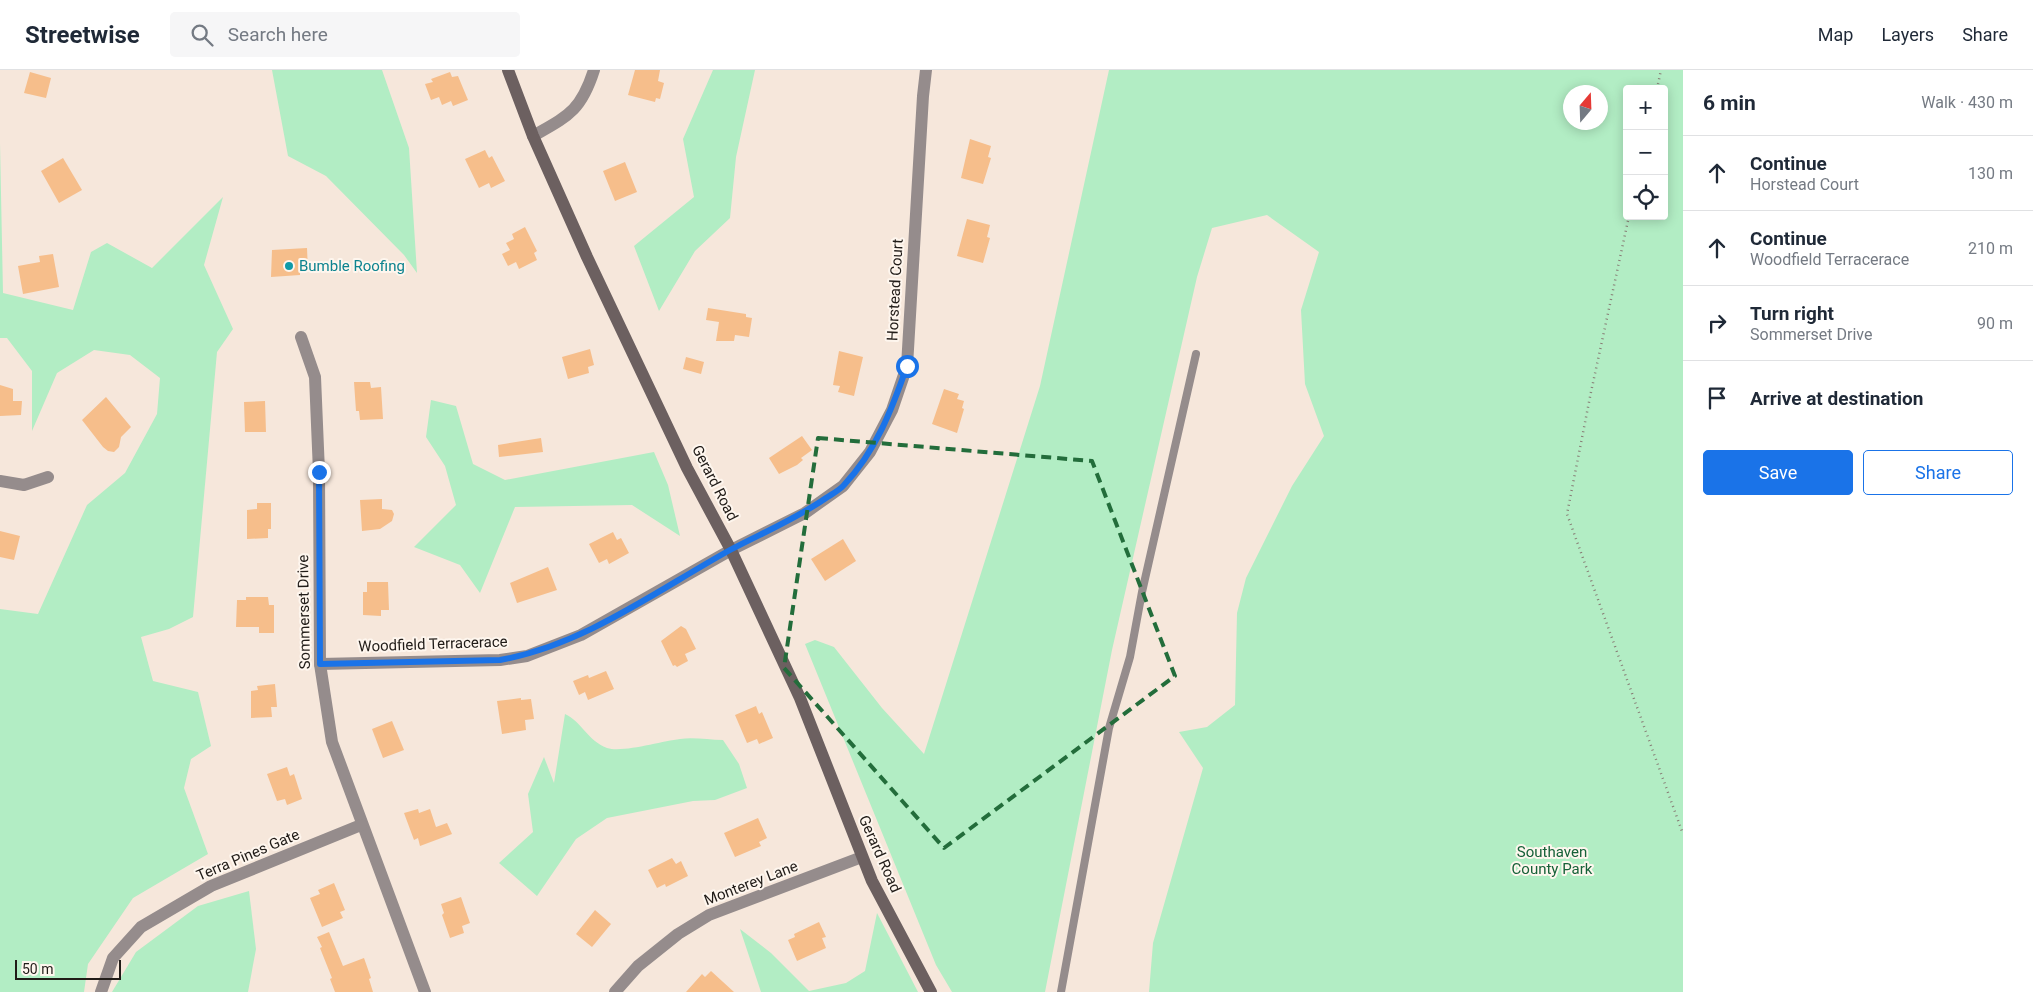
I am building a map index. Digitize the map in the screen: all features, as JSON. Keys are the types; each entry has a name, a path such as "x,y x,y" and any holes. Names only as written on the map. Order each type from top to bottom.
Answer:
{"street":[{"name":"Gerard Road","path":"508,70 532,136 683,459 731,550 800,698 872,881 932,992"},
{"path":"532,136 571,114 588,88 594,70"},
{"name":"Horstead Court","path":"731,550 805,513 844,486 870,452 892,410 907,366 922,96 926,70"},
{"name":"Sommerset Drive","path":"301,337 315,377 319,472 320,664 332,742 361,825 425,992"},
{"path":"0,481 24,485 48,477"},
{"name":"Woodfield Terracerace","path":"320,664 500,660 527,656 581,635 731,550"},
{"name":"Terra Pines Gate","path":"101,992 113,958 141,927 211,886 361,825"},
{"name":"Monterey Lane","path":"615,992 638,966 678,934 709,915 862,858"}],"lane":[{"path":"1060,992 1109,728 1130,657 1142,592 1196,354"}],"path":[{"path":"1658,85 1661,70"},
{"path":"1628,220 1567,514 1683,834"}],"highlighted area":[{"path":"818,438 1092,461 1175,676 944,848 784,668"}],"green space":[{"path":"272,70 382,70 409,148 417,273 404,255 326,176 288,156"},
{"path":"713,70 755,70 736,157 730,218 695,251 659,311 634,246 694,197 683,139"},
{"name":"Southaven County Park","path":"1109,70 1683,70 1683,992 1149,992 1153,943 1203,768 1179,732 1207,727 1235,705 1237,613 1246,578 1292,486 1324,436 1305,384 1301,310 1319,252 1267,215 1212,228 1197,277 1112,650 1045,992 952,992 936,965 805,644 815,640 834,647 882,708 924,754 1040,386"},
{"path":"0,143 3,293 73,310 91,252 107,243 152,268 223,197 204,265 233,329 217,352 193,617 169,629 141,637 153,681 198,692 211,746 191,759 184,788 208,854 133,898 88,964 84,992 0,992 0,609 38,614 87,505 125,473 157,414 160,378 130,355 94,350 57,373 32,431 32,371 7,338 0,338"},
{"path":"431,400 456,406 473,464 505,480 654,452 668,485 680,536 632,505 515,507 480,593 460,565 414,547 456,505 445,466 426,437"},
{"path":"565,714 576,721 595,741 607,748 632,748 685,738 723,740 739,764 747,788 715,800 693,801 607,818 576,839 537,896 499,863 533,832 528,794 544,757 554,783"},
{"path":"249,891 256,949 248,992 112,992 136,952 198,906"},
{"path":"877,913 918,992 761,992 740,929 771,953 809,991 846,983 865,971"}],"building":[{"path":"635,70 660,70 658,81 664,83 660,99 656,98 655,102 628,95"},
{"path":"30,72 51,78 46,98 24,93"},
{"path":"450,72 452,77 458,76 468,100 453,106 451,101 442,105 439,97 431,100 425,84 433,82 431,79"},
{"path":"970,139 991,146 988,157 991,158 983,184 961,178"},
{"path":"485,150 489,158 492,156 505,181 491,188 489,183 479,188 465,159"},
{"path":"63,158 82,190 59,203 41,171"},
{"path":"625,162 637,192 615,201 603,171"},
{"path":"967,219 990,225 987,237 990,238 983,263 957,256"},
{"path":"525,227 537,251 534,253 537,260 519,269 516,262 508,266 502,254 510,250 506,243 514,239 512,234"},
{"name":"Bumble Roofing","path":"307,248 308,271 300,271 300,275 271,277 272,250"},
{"path":"53,254 59,287 23,294 18,266 40,262 39,256"},
{"path":"708,308 746,314 746,317 752,318 749,337 735,335 734,341 716,341 719,322 706,320"},
{"path":"590,349 594,365 588,367 589,373 568,379 562,357"},
{"path":"839,351 863,357 854,396 838,392 840,386 833,385"},
{"path":"686,357 704,362 701,374 683,369"},
{"path":"354,382 370,382 371,388 381,387 383,419 360,420 359,411 356,411"},
{"path":"0,385 13,389 13,401 22,401 21,415 0,416"},
{"path":"944,389 959,394 957,399 964,401 962,408 964,409 957,433 932,424"},
{"path":"106,397 131,427 121,437 119,447 114,452 108,451 103,447 82,420"},
{"path":"265,401 266,432 245,432 244,402"},
{"path":"802,436 812,450 801,458 803,460 797,465 779,474 769,458"},
{"path":"541,438 543,452 499,457 498,445"},
{"path":"382,499 382,509 392,510 394,514 392,521 380,529 362,531 360,500"},
{"path":"257,503 271,503 271,529 268,529 268,538 247,539 247,510 257,509"},
{"path":"0,531 20,536 14,560 0,557"},
{"path":"613,532 617,540 621,538 629,553 609,564 607,559 599,563 589,544"},
{"path":"843,539 856,561 825,581 811,559"},
{"path":"548,567 557,590 517,603 510,583"},
{"path":"367,582 388,582 389,610 381,610 381,616 363,615 363,592 367,592"},
{"path":"246,597 268,597 269,605 274,605 274,633 259,633 259,627 236,627 237,600 246,600"},
{"path":"681,626 686,629 696,649 685,654 688,661 677,667 673,666 661,641"},
{"path":"606,671 614,689 588,700 585,692 579,695 573,681 588,675 589,678"},
{"path":"275,684 277,707 271,707 272,717 251,718 251,691 258,690 257,686"},
{"path":"521,698 521,700 531,699 534,719 525,720 526,730 502,734 497,701"},
{"path":"756,706 759,714 762,712 773,738 759,744 757,739 747,743 735,715"},
{"path":"392,721 404,750 383,758 372,729"},
{"path":"287,767 290,776 294,774 302,799 287,805 285,799 277,801 267,774"},
{"path":"418,809 419,813 430,809 436,827 447,823 452,834 420,846 418,838 414,840 404,813"},
{"path":"758,818 767,838 759,842 761,846 735,857 724,833"},
{"path":"672,858 676,864 681,861 688,876 666,887 665,884 657,888 648,870"},
{"path":"334,883 345,910 340,912 343,918 322,927 310,898 320,894 318,890"},
{"path":"461,897 470,923 462,926 464,933 450,938 442,915 444,913 441,904"},
{"path":"595,910 611,924 592,947 576,934"},
{"path":"819,922 826,937 822,938 826,948 797,961 788,940 795,937 794,934"},
{"path":"329,932 343,966 364,958 371,978 369,979 373,992 335,992 330,979 332,978 320,948 322,947 317,937"},
{"path":"711,971 734,992 686,992 702,974 705,977"}],"place":[{"name":"Bumble Roofing","path":"289,266"}],"route":[{"path":"319,472 320,664 500,660 527,656 581,635 731,550 805,513 844,486 870,452 892,410 907,366"}]}
